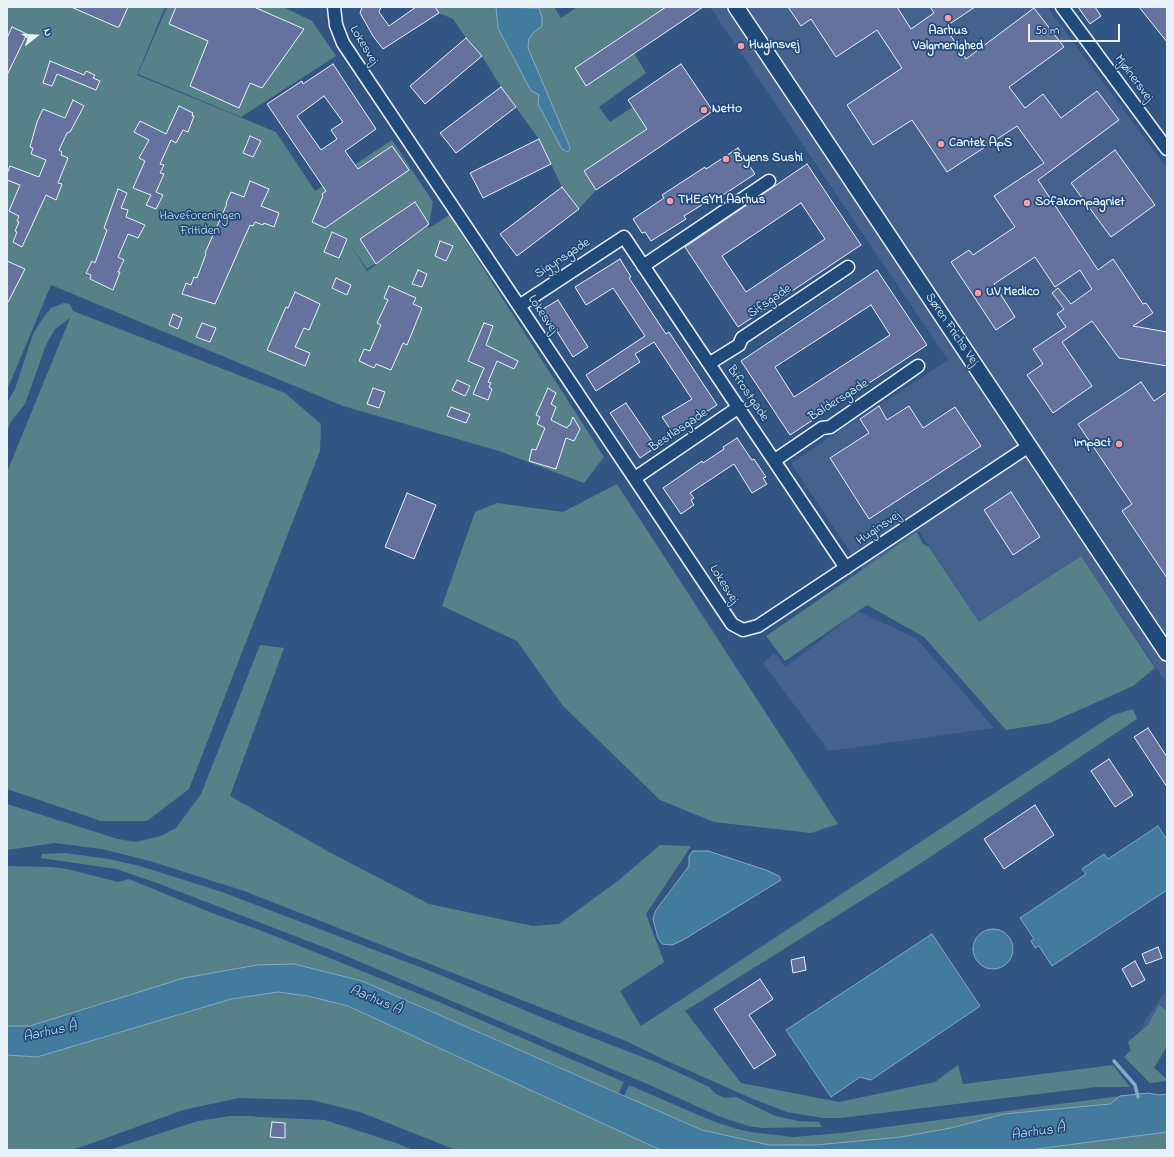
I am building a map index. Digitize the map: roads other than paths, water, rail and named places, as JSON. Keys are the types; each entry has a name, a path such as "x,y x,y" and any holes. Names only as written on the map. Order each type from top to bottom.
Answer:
{"street":[{"name":"Lokesvej","path":"334,7 336,25 343,43 635,478 727,619 732,624 743,630"},
{"name":"Søren Frichs Vej","path":"736,7 1167,653"},
{"name":"Mjølnersvej","path":"1062,7 1167,148"},
{"path":"644,266 769,181"},
{"name":"Sigynsgade","path":"519,306 624,237"},
{"name":"Bifrostgade","path":"624,237 710,363 846,568"},
{"name":"Sifsgade","path":"710,363 739,345 742,338 848,267"},
{"name":"Baldersgade","path":"775,460 822,428 830,427 918,366"},
{"name":"Bestlasgade","path":"635,478 739,407"},
{"name":"Huginsvej","path":"743,630 758,626 1029,446"}],"water":[{"path":"496,7 539,8 542,18 542,26 533,33 529,39 528,48 569,145 570,148 568,152 562,149 538,104 539,95 530,89 498,28"},
{"path":"1158,826 1167,840 1167,890 1052,966 1039,946 1035,948 1031,941 1034,939 1020,918 1086,874 1082,869 1104,854 1108,859"},
{"path":"693,851 708,851 766,870 779,876 781,880 683,940 672,945 662,944 658,938 653,919 656,910 689,866 689,856"},
{"path":"993,929 1004,932 1010,938 1013,949 1010,960 1004,966 993,969 982,966 976,960 973,949 976,938 982,932"},
{"path":"932,934 980,1006 871,1080 860,1077 831,1097 786,1030"},
{"name":"Aarhus Å","path":"294,964 362,981 702,1130 769,1145 816,1145 901,1137 951,1128 1004,1114 1110,1104 1120,1096 1149,1093 1159,1095 1167,1094 1167,1132 1029,1150 662,1150 348,1006 308,996 278,992 231,999 37,1057 7,1055 7,1026 30,1026 184,978 257,965"}],"waterway":[{"path":"1114,1061 1135,1085 1138,1097"}],"place":[{"name":"Aarhus Valgmenighed","path":"948,18"},
{"name":"Huginsvej","path":"741,46"},
{"name":"Netto","path":"704,110"},
{"name":"Cantek ApS","path":"941,144"},
{"name":"Byens Sushi","path":"726,159"},
{"name":"THEGYM Aarhus","path":"670,201"},
{"name":"Sofakompagniet","path":"1027,203"},
{"name":"UV Medico","path":"978,293"},
{"name":"Impact","path":"1119,444"}],"park label":[{"name":"Haveforeningen Fritiden","path":"200,224"}]}
